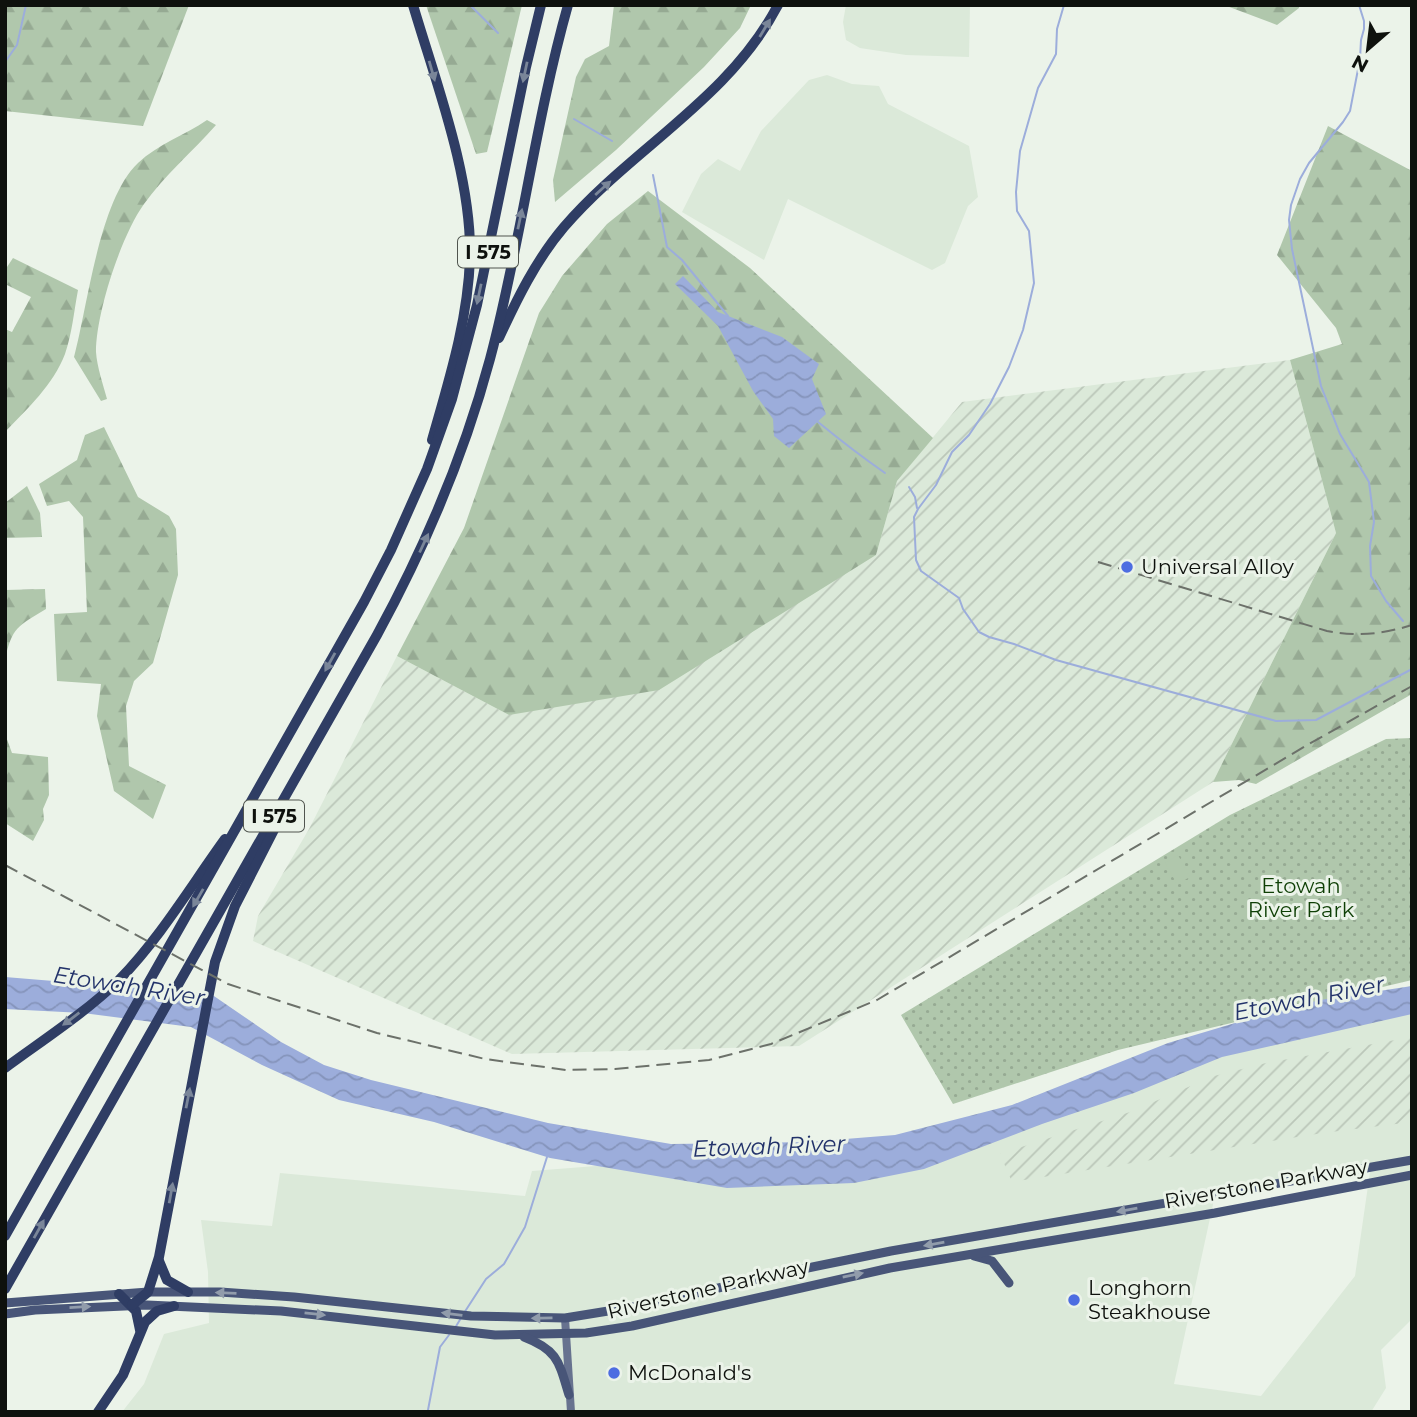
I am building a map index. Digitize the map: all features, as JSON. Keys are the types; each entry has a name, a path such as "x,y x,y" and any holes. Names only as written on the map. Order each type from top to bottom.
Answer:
{"highway":[{"path":"413,5 459,162 467,204 470,241 467,297 456,352 416,494"},
{"name":"I 575","path":"5,1236 364,602 416,494 437,443 465,353 541,5"},
{"name":"I 575","path":"5,1289 349,685 429,533 460,454 490,358 551,68 568,5"},
{"path":"490,358 527,281 563,228 731,72 758,40 778,5"},
{"path":"132,1305 148,1293 159,1256 219,945 244,888 349,685"},
{"path":"5,1068 110,988 142,954 255,795"},
{"path":"159,1256 161,1270 167,1280 188,1292"},
{"path":"119,1294 139,1315 140,1331"},
{"path":"98,1412 124,1375 140,1331 152,1314 174,1306"}],"main road":[{"name":"Riverstone Parkway","path":"5,1303 119,1294 188,1292 294,1297 471,1317 565,1318 639,1306 891,1251 1412,1160"},
{"name":"Riverstone Parkway","path":"5,1314 132,1305 174,1306 290,1311 462,1332 566,1334 632,1326 838,1278 1215,1213 1412,1175"},
{"path":"968,1254 992,1261 1009,1283"},
{"path":"565,1318 571,1412"},
{"path":"519,1335 552,1351 558,1360 569,1395"}],"shaded area":[{"path":"846,5 970,5 969,57 906,55 860,48 846,40 843,22"},
{"path":"827,75 852,84 879,86 888,104 969,146 978,197 968,206 945,263 932,270 788,199 764,260 682,212 701,174 718,159 740,171 761,131 809,80"},
{"path":"1290,360 1336,533 1213,782 799,1046 512,1054 253,941 258,916 309,829 397,656 509,715 876,555 897,481 962,402"},
{"path":"1412,1010 1412,1319 1381,1350 1386,1388 1371,1412 122,1412 144,1384 164,1334 209,1323 208,1272 201,1220 272,1226 280,1173 525,1196 532,1171 685,1159 1015,1126 1256,1034","holes":["1370,1172 1355,1276 1261,1396 1174,1384 1217,1186"]},
{"path":"1412,1037 1412,1122 1323,1133 1012,1182 1000,1154 1130,1112 1214,1076 1266,1063"}],"green space":[{"path":"5,5 189,5 143,126 5,111"},
{"path":"426,5 522,5 487,152 476,154"},
{"path":"614,5 751,5 740,28 704,67 616,150 555,202 553,180 576,77 585,59 609,46"},
{"path":"1224,5 1299,5 1299,8 1277,25"},
{"path":"207,120 216,125 144,204 127,235 111,275 97,336 96,352 107,399 101,401 74,357 104,227 125,180 138,163 154,150"},
{"path":"1328,126 1412,171 1412,694 1256,784 1239,780 1213,782 1336,533 1290,360 1342,344 1336,328 1277,255"},
{"path":"648,191 750,268 933,438 897,481 876,555 659,690 509,715 397,656 464,528 539,313 562,276 607,224"},
{"path":"13,258 78,290 69,339 60,365 39,396 5,432 5,329 12,332 31,297 5,284 5,270"},
{"path":"104,427 138,497 169,516 176,529 178,575 153,663 134,681 126,706 129,766 166,785 153,819 114,791 97,716 101,684 57,681 54,614 87,612 83,517 69,501 47,506 39,484 77,460 85,435"},
{"path":"27,486 40,513 42,537 5,538 5,503"},
{"path":"45,589 46,609 18,628 10,640 5,660 5,590"},
{"path":"5,734 12,753 48,757 49,795 43,809 44,820 33,841 5,823"},
{"name":"Etowah River Park","path":"1412,738 1412,980 1118,1050 953,1104 901,1015 1230,815 1386,739"},
{"path":"1178,855 1190,877 1177,884 1165,863"}],"water":[{"path":"683,276 718,312 782,337 819,364 812,379 826,414 789,448 774,436 773,419 753,391 718,326 675,284"},
{"name":"Etowah River","path":"5,977 211,994 281,1042 324,1065 371,1080 548,1123 671,1144 808,1142 895,1135 1012,1105 1168,1043 1320,1000 1412,986 1412,1014 1222,1057 1134,1093 1042,1124 924,1169 854,1183 727,1188 550,1158 434,1122 339,1100 262,1065 191,1027 83,1013 5,1009"}],"waterway":[{"path":"5,62 17,45 26,5"},
{"path":"470,5 498,33"},
{"path":"1064,5 1057,29 1056,54 1038,88 1020,151 1017,211 1029,231 1034,283 1023,330 1009,367 990,404 969,435 952,452 936,485 914,517 916,560 921,571 959,598 963,609 979,632 989,637 1056,660 1276,721 1316,720 1412,669"},
{"path":"1359,5 1364,29 1350,111 1309,163 1300,179 1289,220 1292,249 1321,386 1340,434 1369,482 1374,522 1370,546 1371,576 1386,601 1403,621"},
{"path":"574,119 612,141"},
{"path":"653,175 667,247 682,260 728,316"},
{"path":"818,422 885,473"},
{"path":"909,487 917,508"},
{"path":"464,1313 486,1279 504,1264 525,1227 547,1157"},
{"path":"455,1328 461,1318"},
{"path":"428,1410 440,1347 449,1335"}],"railway":[{"path":"1098,562 1327,631 1370,634 1412,625"},
{"path":"5,865 228,984 377,1033 485,1059 566,1070 615,1069 709,1060 771,1044 877,1000 1309,744 1412,686"}],"place":[{"name":"Universal Alloy","path":"1127,567"},
{"name":"Longhorn Steakhouse","path":"1074,1300"},
{"name":"McDonald's","path":"614,1373"}]}
